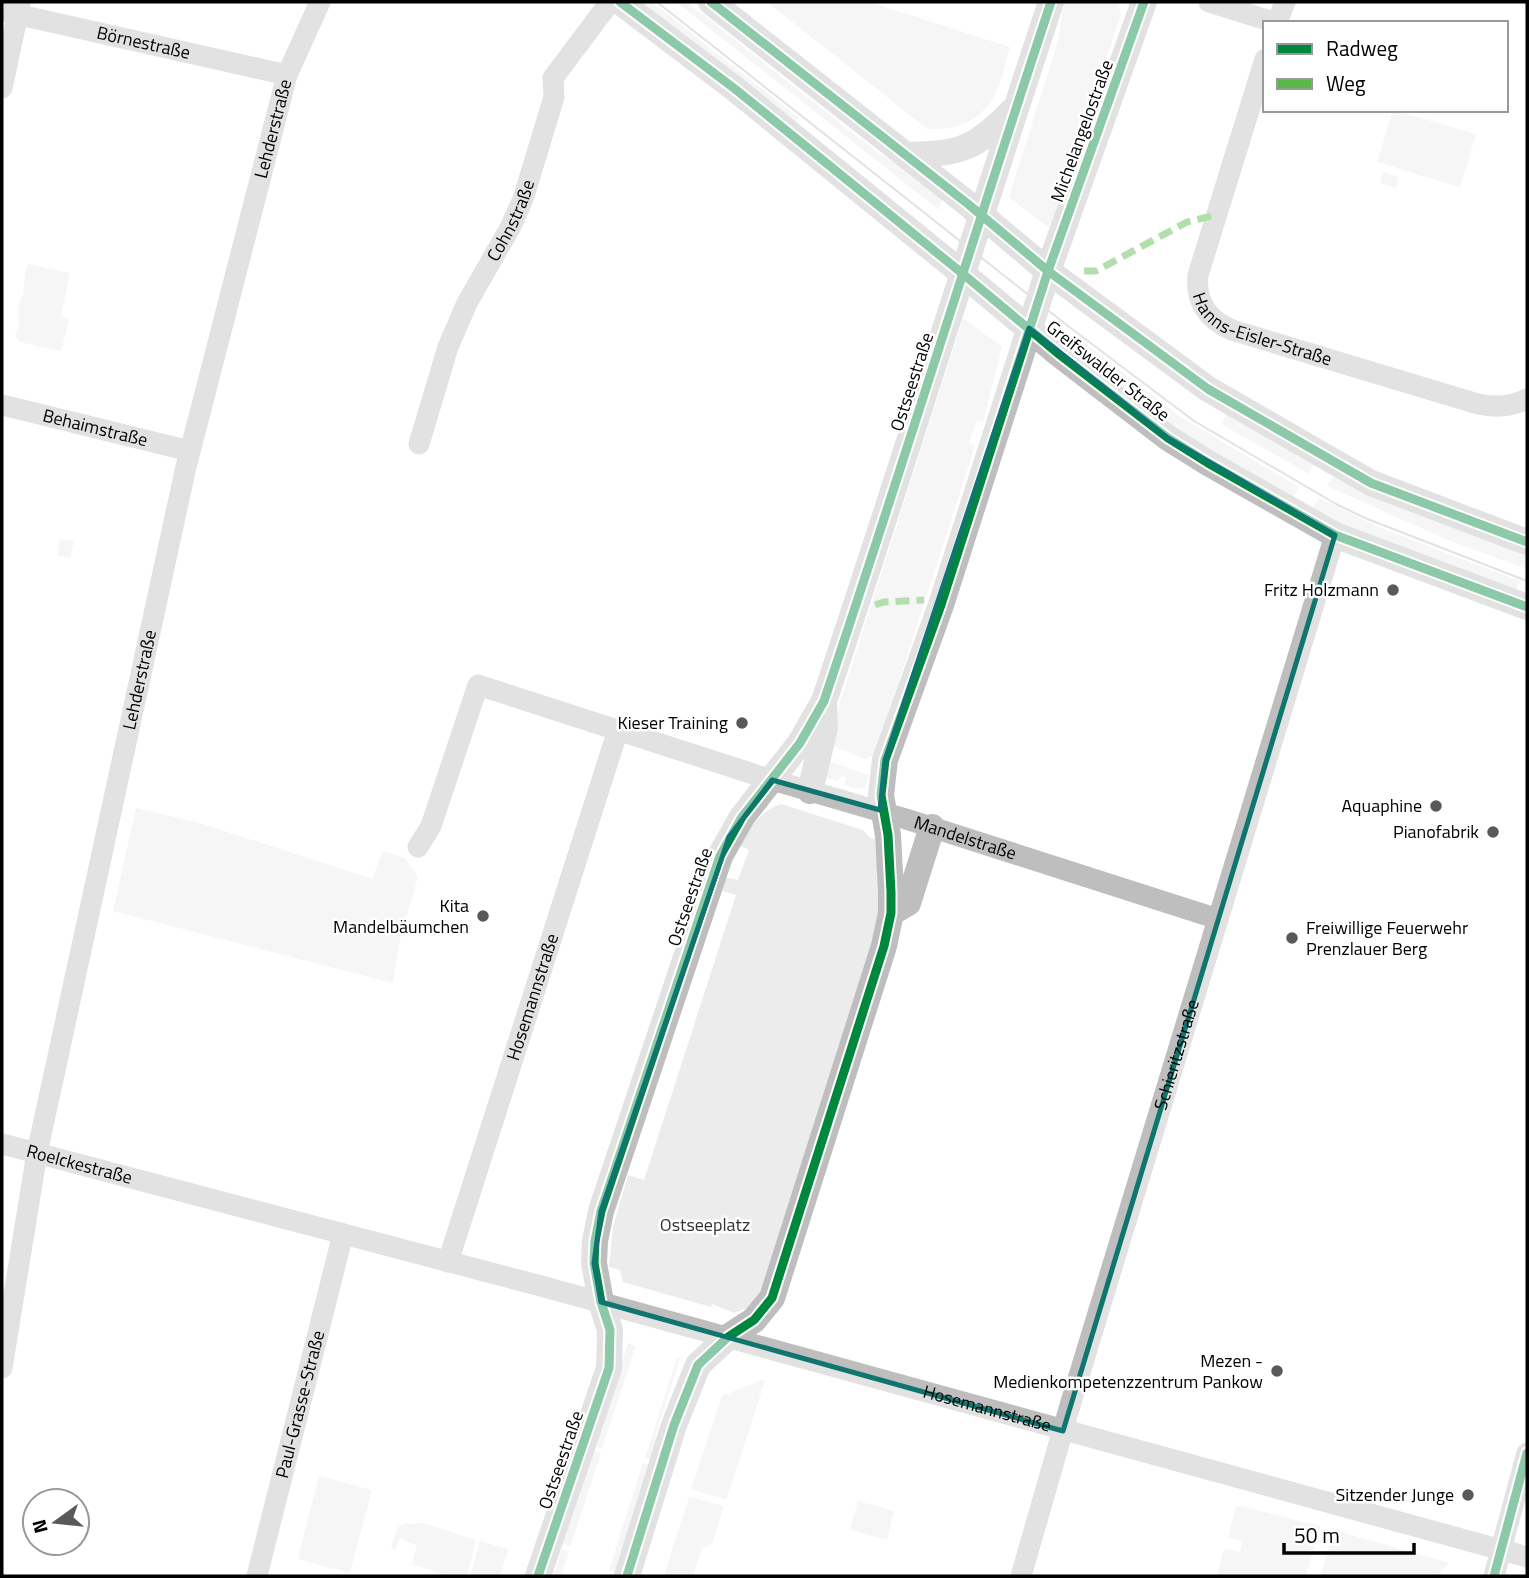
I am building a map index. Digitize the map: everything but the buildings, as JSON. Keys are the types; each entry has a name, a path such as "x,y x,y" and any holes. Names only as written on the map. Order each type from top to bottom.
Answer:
{"main road":[{"name":"Greifswalder Straße","path":"620,2 735,89 1108,394 1168,438 1335,535 1527,607"},
{"path":"711,2 981,214 1048,271 1209,389 1371,483 1527,542"},
{"path":"981,214 1051,2"},
{"name":"Michelangelostraße","path":"1048,271 1144,2"},
{"path":"906,155 946,154 973,146 995,129 1016,107"},
{"name":"Ostseestraße","path":"538,1576 609,1368 610,1330 601,1302 594,1263 601,1211 614,1170 720,856 742,817 800,743 824,701 964,274 981,214"},
{"path":"627,1576 674,1425 698,1365 728,1337 754,1320 772,1298 884,946 891,913 888,835 881,794 885,760 941,605 1048,271"},
{"path":"810,791 825,728 824,701"},
{"path":"891,913 908,903 932,827"}],"street":[{"name":"Lehderstraße","path":"2,1368 37,1153 190,451 287,75 320,2"},
{"name":"Cohnstraße","path":"419,444 447,347 467,303 511,226 523,199 554,97 553,78 610,2"},
{"path":"1209,2 1271,21"},
{"path":"1278,21 1285,2"},
{"name":"Börnestraße","path":"13,9 287,75"},
{"path":"2,88 13,9"},
{"name":"Hanns-Eisler-Straße","path":"1263,65 1198,275 1198,293 1208,314 1232,330 1478,404 1492,407 1515,405 1527,398"},
{"name":"Behaimstraße","path":"2,405 190,451"},
{"name":"Schieritzstraße","path":"1021,1576 1335,535"},
{"name":"Mandelstraße","path":"418,847 431,826 478,685 1218,919"},
{"name":"Hosemannstraße","path":"448,1262 618,730"},
{"name":"Roelckestraße","path":"2,1144 157,1184"},
{"name":"Hosemannstraße","path":"157,1184 601,1302 1527,1557"},
{"name":"Paul-Grasse-Straße","path":"257,1576 343,1234"},
{"path":"1494,1576 1527,1452"}],"highlighted area":[{"path":"1029,328 1168,438 1335,535 1063,1431 601,1302 594,1263 601,1211 729,837 772,780 880,810 885,760"}],"green space":[{"path":"638,2 652,2 799,118 793,125"},
{"path":"676,2 687,2 877,152 943,195 939,210"},
{"path":"767,2 869,2 1010,47 997,90 982,112 957,126 927,129"},
{"path":"1064,2 1118,2 1121,14 1050,229 1009,197 1058,41"},
{"path":"1392,112 1476,134 1460,187 1377,162"},
{"path":"1383,172 1399,177 1396,188 1380,183"},
{"path":"28,264 70,273 61,315 69,320 61,351 20,342 15,336 19,327 18,306 23,295"},
{"path":"963,318 1002,347 983,422 977,421 969,443 975,446 875,755 865,759 835,747 829,737"},
{"path":"1077,337 1179,416 1299,487 1292,500 1193,442 1069,350"},
{"path":"1227,413 1314,463 1309,474 1221,424"},
{"path":"1333,477 1375,498 1527,555 1527,569 1443,538 1327,486"},
{"path":"1319,498 1383,529 1520,581 1515,593 1311,512"},
{"path":"60,539 74,541 70,558 57,555"},
{"path":"822,759 869,775 865,787 859,789 844,785 846,778 842,776 837,781 820,776"},
{"name":"Ostseeplatz","path":"781,804 863,830 870,838 875,839 881,918 768,1277 749,1311 744,1309 734,1313 712,1304 711,1307 623,1282 620,1270 609,1267 613,1227 628,1175 644,1180 736,895 720,890 724,877 738,880 749,850 738,845 762,815"},
{"path":"136,808 203,824 372,879 383,851 405,858 418,877 400,939 393,983 113,911"},
{"path":"628,1343 636,1346 602,1449 595,1446"},
{"path":"677,1358 680,1359 656,1434 652,1460 645,1458"},
{"path":"761,1380 765,1381 726,1500 691,1489 722,1396"},
{"path":"593,1451 601,1453 570,1547 563,1544"},
{"path":"643,1463 651,1465 615,1572 609,1570"},
{"path":"319,1476 372,1490 350,1573 298,1559"},
{"path":"689,1497 724,1506 712,1544 702,1548 694,1573 696,1576 664,1576"},
{"path":"858,1501 894,1511 887,1540 850,1530"},
{"path":"1236,1505 1320,1526 1306,1576 1217,1576 1224,1549 1240,1552 1242,1541 1228,1537"},
{"path":"423,1523 476,1540 467,1576 446,1576 412,1564 417,1545 400,1538 395,1552 391,1547 398,1527"},
{"path":"1334,1530 1449,1563 1437,1576 1321,1575"},
{"path":"480,1541 508,1549 500,1576 470,1576"},
{"path":"562,1549 569,1551 561,1576 553,1576"}],"tram line":[{"path":"657,2 1068,326 1194,421 1336,504 1365,518 1527,581"}],"marked path":[{"path":"1084,271 1096,271 1187,222 1216,215"},
{"path":"875,605 924,600"}],"cycle path":[{"path":"620,2 735,89 1060,355 1168,438 1335,535 1527,607"},
{"path":"711,2 968,204 1048,271 1208,389 1371,483 1527,542"},
{"path":"538,1576 609,1368 610,1330 601,1302 594,1263 601,1211 720,856 742,817 800,743 824,701 1051,2"},
{"path":"627,1576 674,1425 698,1365 728,1337 754,1320 772,1298 884,946 891,913 888,835 881,795 885,760 941,605 1048,271 1144,2"},
{"path":"1494,1576 1527,1453"}],"place":[{"name":"Fritz Holzmann","path":"1393,590"},
{"name":"Kieser Training","path":"742,723"},
{"name":"Aquaphine","path":"1436,806"},
{"name":"Pianofabrik","path":"1493,832"},
{"name":"Kita Mandelbäumchen","path":"483,916"},
{"name":"Freiwillige Feuerwehr Prenzlauer Berg","path":"1292,938"},
{"name":"Mezen - Medienkompetenzzentrum Pankow","path":"1277,1371"},
{"name":"Sitzender Junge","path":"1468,1495"}]}
